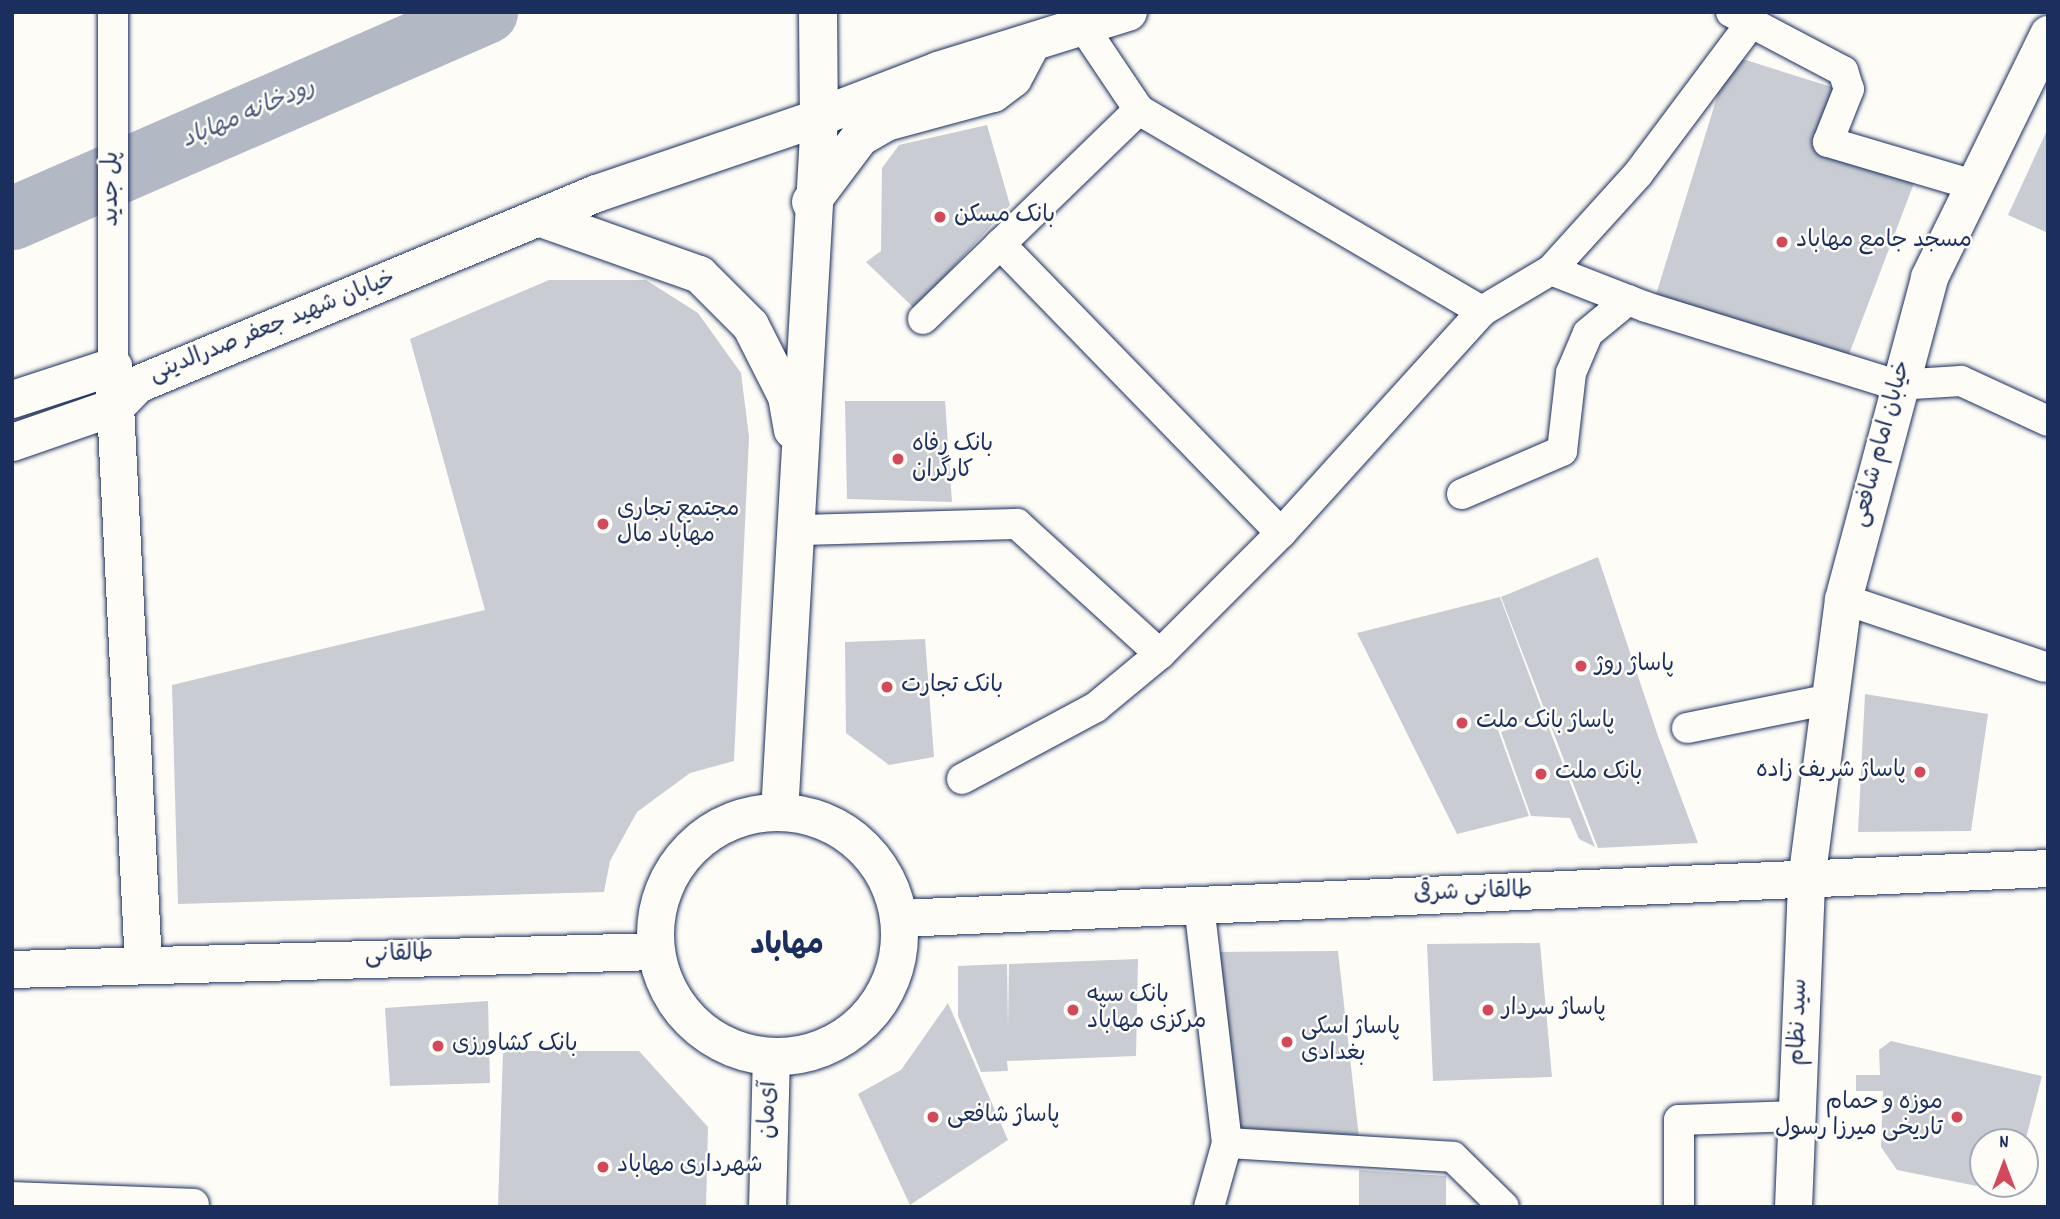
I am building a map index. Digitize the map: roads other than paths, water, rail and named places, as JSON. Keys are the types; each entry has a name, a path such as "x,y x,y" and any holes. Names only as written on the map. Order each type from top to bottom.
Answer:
{"main road":[{"path":"818,23 819,117 938,71 1084,28 1128,12"},
{"path":"811,202 860,136 886,122 993,93 1013,78 1032,43"}],"street":[{"path":"962,779 1096,707 1160,654 1281,533 1482,311 1551,270 1638,174 1741,18 1849,80 1829,142 1973,185"},
{"name":"پل جدید","path":"113,27 113,307 122,386"},
{"path":"1084,28 1139,110 1482,311"},
{"name":"خیابان امام شافعی","path":"1806,880 1843,599 1896,385 1929,277 2048,34"},
{"path":"923,318 1139,110"},
{"path":"779,812 799,530 811,202 819,117"},
{"name":"خیابان شهید جعفر صدرالدینی","path":"12,442 122,386 538,217 819,117"},
{"path":"538,217 699,274 750,325 786,396 800,469"},
{"path":"1000,244 1281,533"},
{"path":"1551,270 1628,300 1896,385 1961,381 2048,421"},
{"path":"1462,494 1562,451 1571,373 1588,333 1628,300"},
{"path":"122,386 143,964"},
{"name":"خیابان شهید جعفر صدرالدینی","path":"12,399 122,386"},
{"path":"799,530 1017,524 1160,654"},
{"path":"1843,599 2045,667"},
{"path":"1687,728 1831,699"},
{"path":"779,812 827,822 862,845 887,878 899,918 899,954 888,988 868,1017 840,1040 807,1053 771,1056 730,1047 694,1024 668,991 655,951 663,891 687,850 716,828 779,812"},
{"name":"طالقانی شرقی","path":"899,918 2048,868"},
{"name":"سید نظام","path":"1793,1207 1806,880"},
{"path":"1199,905 1227,1143 1209,1207"},
{"name":"طالقانی","path":"12,969 655,951"},
{"name":"آی‌مان","path":"767,1207 771,1056"},
{"path":"1679,1207 1679,1120 1797,1116"},
{"path":"1227,1143 1453,1157 1504,1207"},
{"path":"12,1197 194,1204"}],"waterway":[{"name":"رودخانه مهاباد","path":"12,218 486,12"}],"place":[{"name":"بانک مسکن","path":"940,217"},
{"name":"مسجد جامع مهاباد","path":"1782,242"},
{"name":"بانک رفاه کارگران","path":"898,459"},
{"name":"مجتمع تجاری مهاباد مال","path":"603,524"},
{"name":"پاساژ روژ","path":"1581,666"},
{"name":"بانک تجارت","path":"887,687"},
{"name":"پاساژ بانک ملت","path":"1462,723"},
{"name":"پاساژ شریف زاده","path":"1920,772"},
{"name":"بانک ملت","path":"1541,774"},
{"name":"بانک سپه مرکزی مهاباد","path":"1073,1010"},
{"name":"پاساژ سردار","path":"1488,1010"},
{"name":"پاساژ اسکی بغدادی","path":"1287,1042"},
{"name":"بانک کشاورزی","path":"438,1046"},
{"name":"پاساژ شافعی","path":"933,1117"},
{"name":"موزه و حمام تاریخی میرزا رسول","path":"1957,1117"},
{"name":"شهرداری مهاباد","path":"603,1167"}],"district":[{"name":"مهاباد","path":"787,948"}]}
